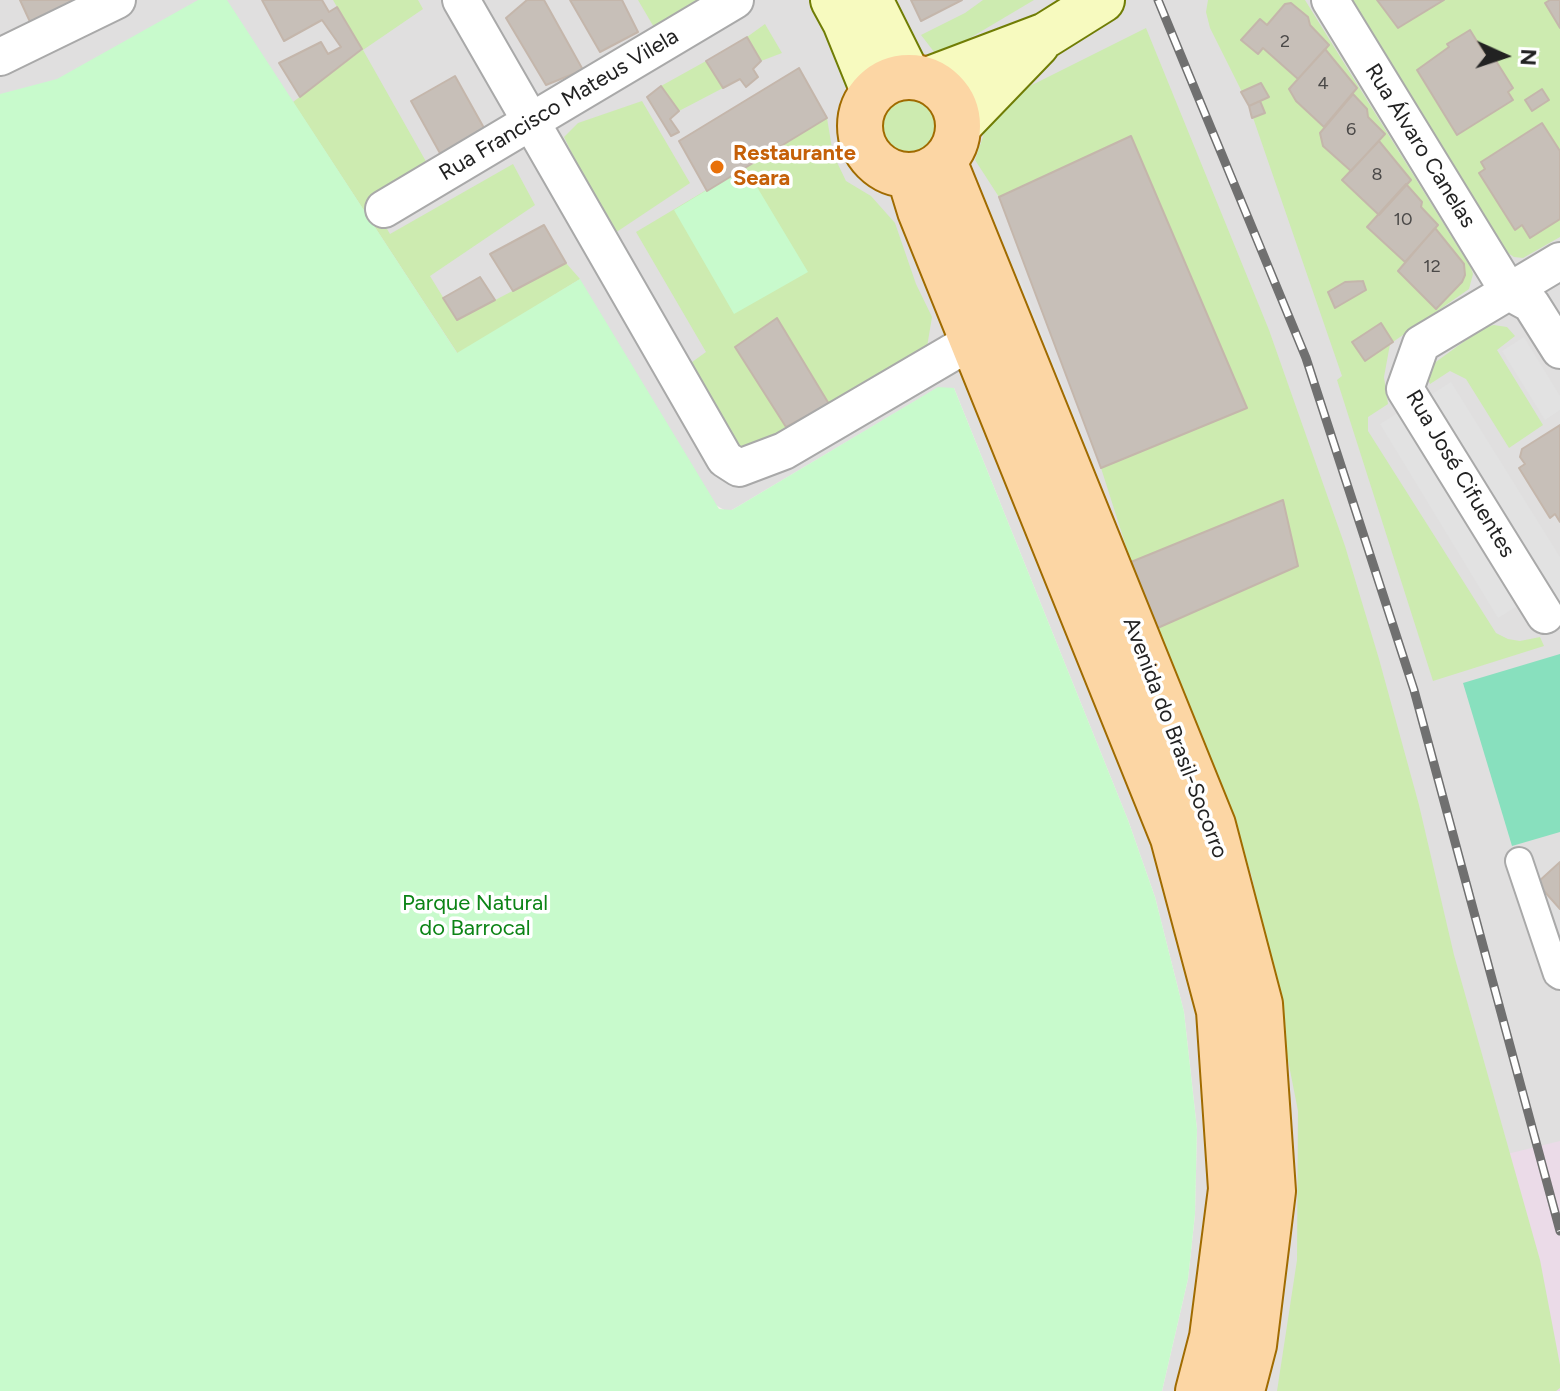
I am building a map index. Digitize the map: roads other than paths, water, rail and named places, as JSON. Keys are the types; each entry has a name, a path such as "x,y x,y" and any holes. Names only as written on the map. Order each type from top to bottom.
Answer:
{"main road":[{"path":"833,0 845,22 903,82 940,87 950,98 956,111 937,154"},
{"path":"870,0 903,82"},
{"path":"1046,35 937,154 892,173 878,165 866,152 860,137 859,120 864,104 903,82 1046,35 1102,0"},
{"name":"Avenida do Brasil-Socorro","path":"937,154 991,330 1173,838 1219,1011 1231,1189 1212,1337 1198,1391"},
{"name":"Avenida do Brasil-Socorro","path":"991,330 1213,825 1260,1004 1273,1191 1254,1345 1242,1391"}],"street":[{"path":"0,57 117,0"},
{"path":"461,0 725,459 739,468 784,451 991,330"},
{"name":"Rua Francisco Mateus Vilela","path":"384,209 735,0"},
{"name":"Rua Álvaro Canelas","path":"1330,0 1509,292 1531,304 1560,350"},
{"name":"Rua José Cifuentes","path":"1545,615 1405,389 1421,344 1560,261"},
{"path":"1519,861 1560,976"}],"railway":[{"path":"1158,0 1306,358 1414,690 1560,1231"}],"place":[{"name":"Restaurante Seara","path":"717,167"}],"park label":[{"name":"Parque Natural do Barrocal","path":"475,916"}]}
